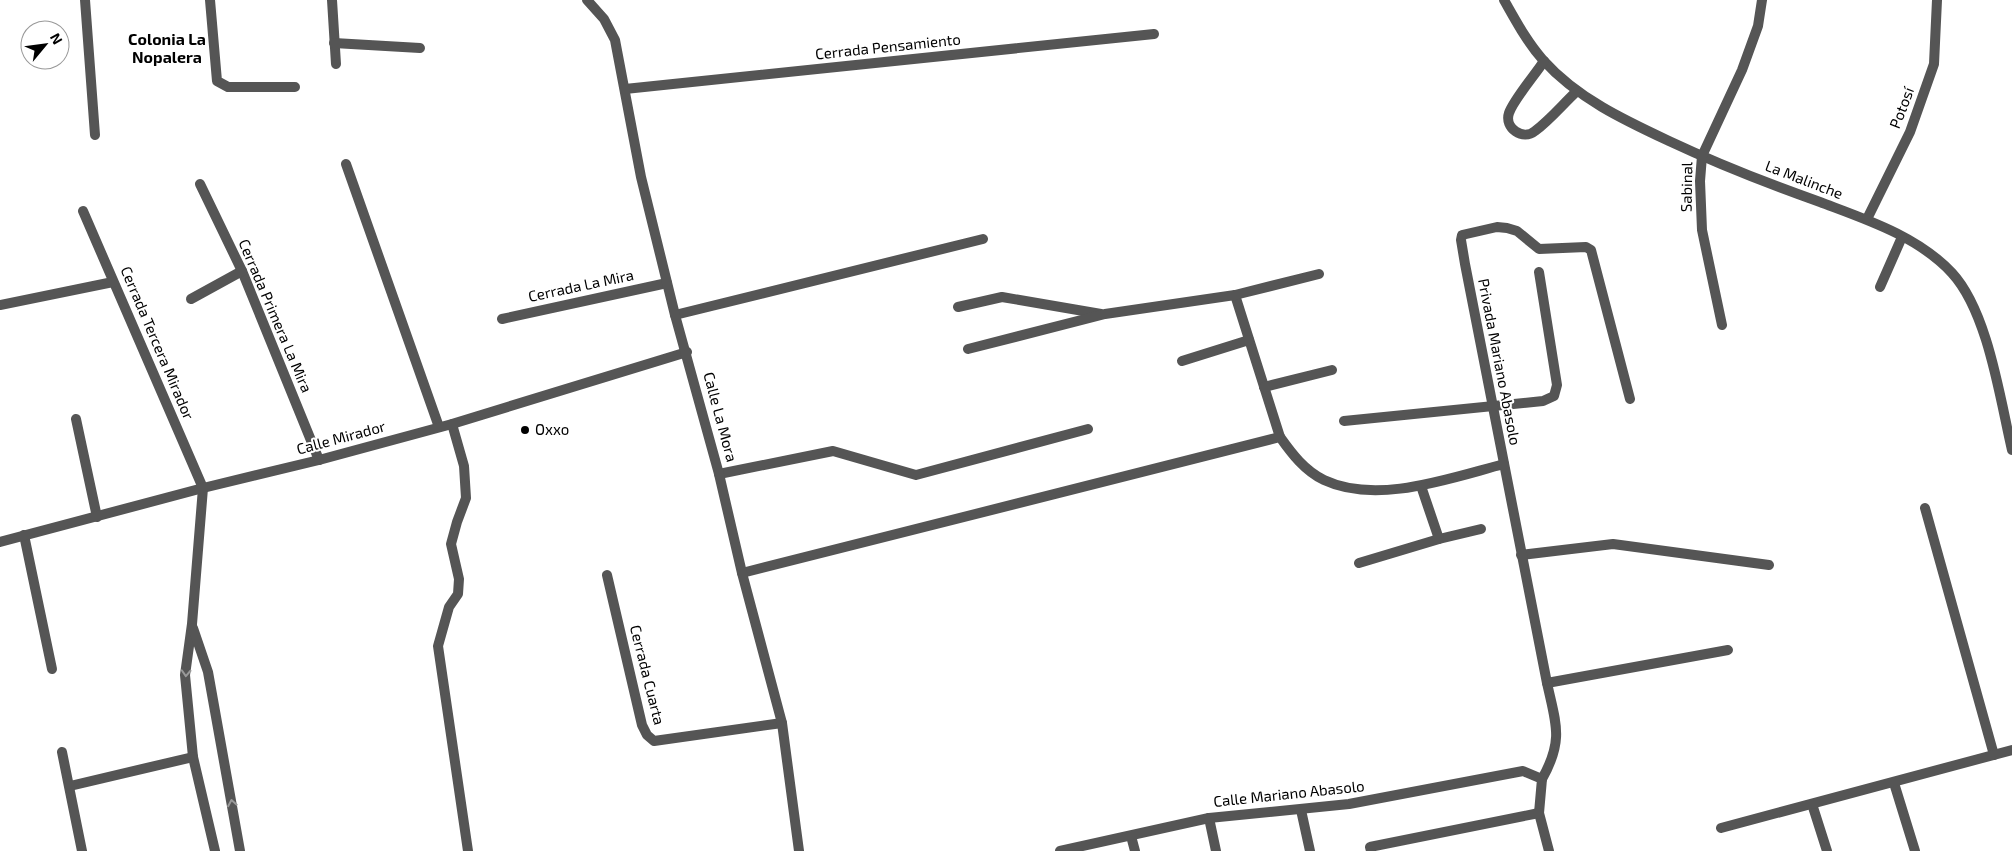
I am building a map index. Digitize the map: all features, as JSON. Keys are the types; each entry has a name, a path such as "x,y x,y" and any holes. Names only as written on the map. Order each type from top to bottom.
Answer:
{"street":[{"path":"85,0 94,135"},
{"path":"210,0 218,81 228,87 295,87"},
{"path":"332,0 336,64"},
{"name":"La Malinche","path":"1504,0 1526,39 1544,61 1577,91 1622,119 1702,156 1867,219 1926,251 1952,273 1970,300 1985,337 2012,450"},
{"name":"Sabinal","path":"1722,325 1702,230 1700,181 1702,156 1742,70 1758,26 1762,0"},
{"name":"Potosí","path":"1867,219 1910,132 1934,64 1938,0"},
{"name":"Calle La Mora","path":"590,1 604,19 615,40 640,177 675,315 687,352 719,474 742,573 782,723 799,851"},
{"name":"Cerrada Pensamiento","path":"625,90 1154,34"},
{"path":"334,44 420,48"},
{"path":"1544,61 1509,113 1509,124 1512,129 1522,134 1534,132 1577,91"},
{"path":"346,164 439,427"},
{"name":"Cerrada Primera La Mira","path":"200,184 242,271 319,460"},
{"name":"Cerrada Tercera Mirador","path":"83,211 203,488"},
{"name":"Privada Mariano Abasolo","path":"1542,779 1553,760 1558,731 1546,683 1492,407 1461,240 1462,235 1497,227 1517,231 1538,249 1586,247 1590,250 1630,399"},
{"path":"1880,287 1902,237"},
{"path":"675,315 983,238"},
{"path":"191,298 242,271"},
{"path":"1344,421 1543,401 1554,396 1557,385 1539,272"},
{"path":"968,349 1105,314 1235,295 1319,274"},
{"path":"0,305 113,282"},
{"name":"Cerrada La Mira","path":"502,319 667,283"},
{"path":"1235,295 1280,437 1295,459 1323,480 1359,490 1421,486 1504,464"},
{"path":"958,307 1002,298 1105,314"},
{"path":"1182,361 1249,340"},
{"name":"Calle Mirador","path":"0,542 452,424 687,352"},
{"path":"1264,387 1332,370"},
{"path":"76,419 97,517"},
{"path":"452,424 464,466 466,498 457,522 452,544 458,579 458,594 449,607 438,646 468,851"},
{"path":"719,474 833,450 916,475 1088,429"},
{"path":"742,573 1280,437"},
{"path":"1421,486 1439,538"},
{"path":"203,488 192,624 185,675 193,757 215,851"},
{"path":"1925,508 1994,755"},
{"path":"1359,563 1439,538 1481,529"},
{"path":"24,535 52,669"},
{"path":"1521,555 1613,544 1769,565"},
{"name":"Cerrada Cuarta","path":"607,575 642,725 647,735 654,741 782,723"},
{"path":"192,624 208,672 240,851"},
{"path":"1546,683 1728,650"},
{"path":"1721,828 2012,750"},
{"path":"62,752 82,851"},
{"path":"70,786 193,757"},
{"name":"Calle Mariano Abasolo","path":"1060,851 1209,818 1349,804 1523,771 1542,779"},
{"path":"1542,779 1539,813 1549,851"},
{"path":"1894,782 1915,851"},
{"path":"1812,804 1827,851"},
{"path":"1301,810 1310,851"},
{"path":"1371,851 1370,847 1539,813"},
{"path":"1209,818 1216,851"},
{"path":"1131,836 1135,851"}],"place":[{"name":"Oxxo","path":"525,430"}],"district":[{"name":"Colonia La Nopalera","path":"167,48"}]}
